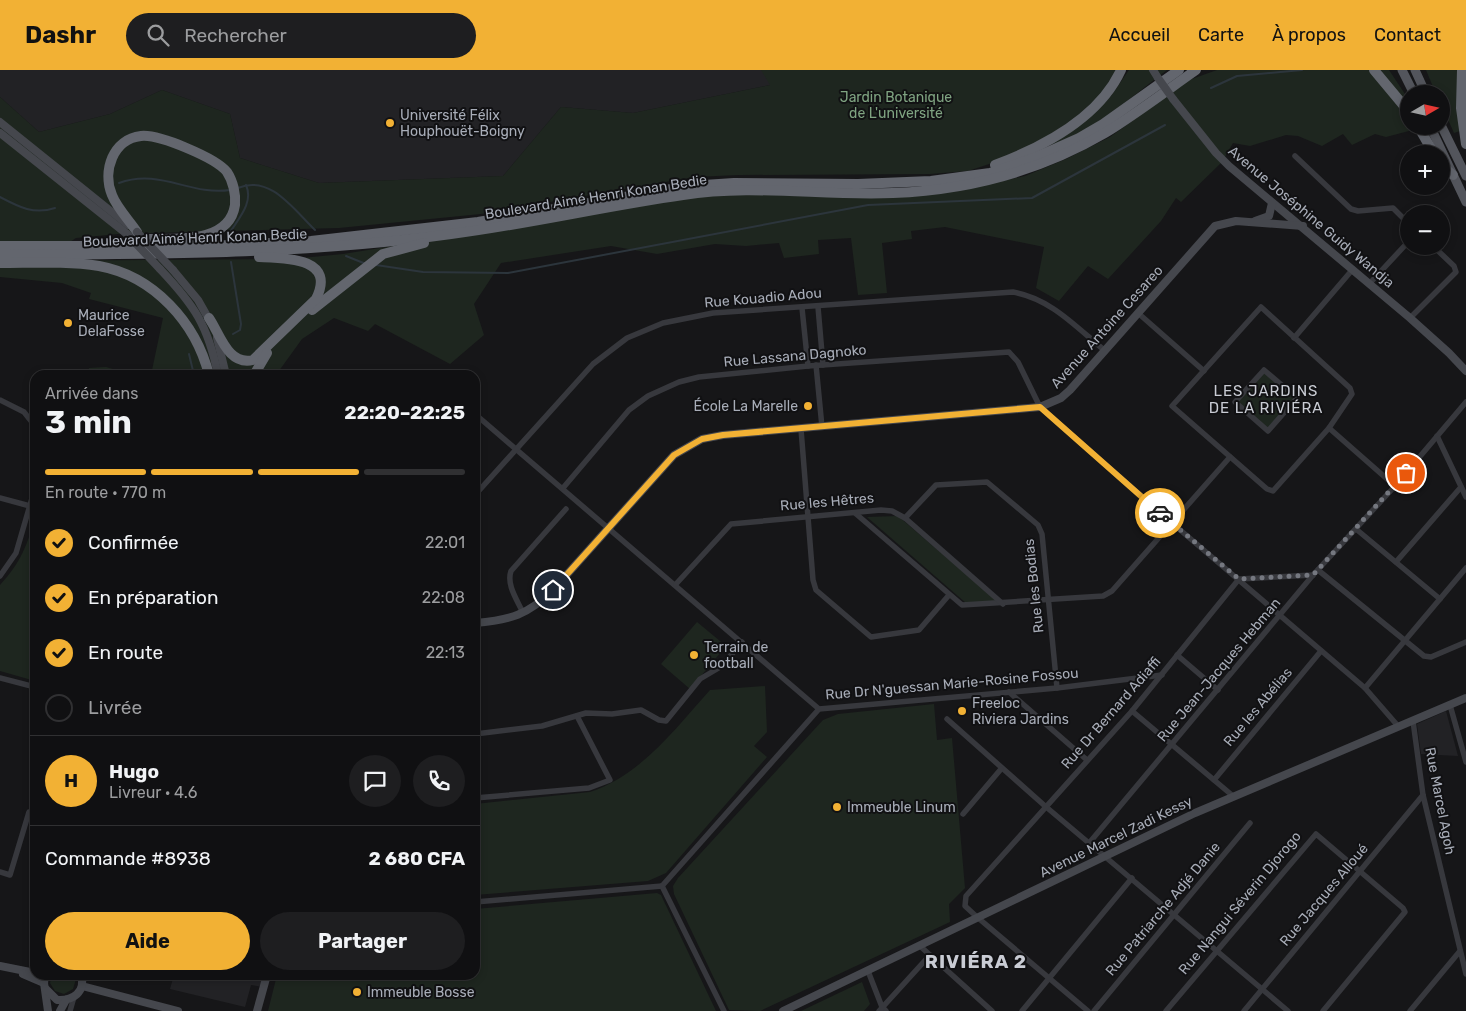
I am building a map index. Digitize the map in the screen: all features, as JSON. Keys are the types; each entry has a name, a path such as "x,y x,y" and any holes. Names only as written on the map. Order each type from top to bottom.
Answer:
{"highway":[{"path":"970,174 1039,145 1076,122 1094,108 1107,93 1122,70"},
{"name":"Boulevard Aimé Henri Konan Bedie","path":"0,255 203,254 331,243 478,222 689,186 734,183 858,184 931,181 1003,169 1078,138 1103,124 1179,70"},
{"name":"Boulevard Aimé Henri Konan Bedie","path":"0,246 209,246 311,241 350,245 450,234 684,194 739,190 892,193 982,182 1040,165 1084,145 1108,132 1196,70"},
{"path":"1374,70 1400,101"},
{"path":"1462,70 1460,108 1466,144"},
{"path":"67,245 79,241 207,235 228,222 233,211 234,190 226,172 212,160 160,138 152,136 134,138 126,142 112,156 108,174 112,194 132,233"},
{"path":"256,370 263,357 272,347 371,262 390,251 435,242 450,234"},
{"path":"203,254 292,258 303,261 315,269 320,280 320,291 316,299 253,360 247,362 234,358 209,318"},
{"path":"0,263 84,264 100,266 129,276 154,291 182,317 198,343 207,370"}],"main road":[{"path":"1402,70 1410,85"},
{"path":"1415,70 1422,85"},
{"path":"1434,135 1466,202"},
{"path":"1446,135 1466,176"}],"street":[{"name":"Avenue Joséphine Guidy Wandja","path":"1153,70 1173,99 1216,153 1272,203 1303,226 1370,283 1449,352 1466,371"},
{"path":"0,122 173,270 198,300 209,318 218,340 225,370"},
{"path":"0,133 132,233 200,317 213,349 217,370"},
{"path":"1295,156 1351,209 1358,211 1393,208 1400,215"},
{"path":"1249,222 1269,216 1272,203"},
{"name":"Avenue Antoine Cesareo","path":"480,623 497,621 524,613 545,598 665,464 692,443 723,435 1040,407 1061,398 1070,390 1215,226 1231,221 1303,226"},
{"path":"1370,283 1400,251"},
{"path":"1410,318 1456,272 1454,266 1442,255"},
{"path":"1294,338 1353,269"},
{"name":"Rue Kouadio Adou","path":"480,489 592,364 628,338 664,323 713,314 1013,292 1038,299 1052,306 1104,350"},
{"path":"818,307 823,365"},
{"path":"1261,307 1350,388 1351,397 1329,428 1273,491 1268,489 1172,406 1204,371 1261,307"},
{"path":"802,308 808,366"},
{"path":"1138,313 1204,371"},
{"name":"Rue Lassana Dagnoko","path":"563,488 630,410 665,387 699,377 808,366 1009,352 1018,362 1040,407"},
{"path":"807,356 822,355"},
{"path":"816,366 822,427"},
{"path":"1264,370 1297,398 1268,431 1259,423 1235,402 1264,370"},
{"path":"0,400 24,412 30,420"},
{"name":"Rue Jean-Jacques Hebman","path":"1090,842 1281,616 1313,575 1395,486 1466,402"},
{"path":"1040,407 1365,688 1398,726"},
{"path":"480,418 610,527 819,709"},
{"path":"1329,428 1395,486"},
{"path":"801,429 813,580 816,590 866,634 872,637 919,630 949,595"},
{"path":"1437,436 1466,498"},
{"path":"855,513 949,595 965,606 1103,596 1112,591 1230,457"},
{"name":"Rue les Bodias","path":"905,518 936,486 976,482 991,484 1041,529 1057,688"},
{"path":"1396,562 1461,487"},
{"path":"0,498 30,506 16,553 0,576"},
{"path":"524,613 510,584 511,571 566,509"},
{"name":"Rue les Hêtres","path":"676,584 731,524 881,510 892,511 905,518 1003,604"},
{"path":"1356,529 1440,600"},
{"path":"1365,688 1466,568"},
{"path":"1318,570 1404,642 1427,658 1466,642"},
{"path":"1239,579 1313,575"},
{"name":"Rue Dr Bernard Adiaffi","path":"977,917 965,906 966,896 1132,711 1239,579"},
{"path":"480,733 542,726 586,713 612,714 642,710 659,720 666,721 700,679 722,666 742,642"},
{"name":"Rue les Abélias","path":"1214,780 1321,651"},
{"path":"1177,655 1218,690"},
{"name":"Rue Dr N'guessan Marie-Rosine Fossou","path":"662,886 819,709 1057,688 1162,674"},
{"path":"0,678 30,686"},
{"path":"1009,692 1087,760"},
{"name":"Avenue Marcel Zadi Kessy","path":"783,1011 1233,796 1466,698"},
{"path":"1450,705 1466,762"},
{"path":"1132,711 1171,746 1233,796"},
{"path":"480,798 589,788 610,780 577,716"},
{"path":"947,719 1045,806 1090,842 1288,1011"},
{"name":"Rue Marcel Agoh","path":"1413,720 1424,795 1466,974"},
{"path":"963,814 1001,768"},
{"name":"Rue Jacques Alloué","path":"1244,1011 1424,795"},
{"path":"0,872 10,876 29,812"},
{"name":"Rue Patriarche Adjé Danie","path":"1094,1011 1250,823"},
{"name":"Rue Nangui Séverin Djorogo","path":"1166,1011 1216,949 1316,834 1360,871"},
{"path":"1323,1011 1405,912 1403,908 1360,871"},
{"path":"1022,1011 1132,878"},
{"path":"480,902 662,886 724,1011"},
{"path":"977,917 1088,1011"},
{"path":"920,946 992,1011"},
{"path":"1410,1011 1460,951"},
{"path":"868,971 882,1010 930,955"},
{"path":"0,966 30,972"},
{"path":"16,970 30,976"},
{"path":"70,1011 74,997 82,986 81,980"},
{"path":"257,1011 266,980"},
{"path":"45,982 58,1000 74,997"},
{"path":"45,982 48,1011"},
{"path":"82,986 178,1011"},
{"path":"60,1011 66,1000"}],"shaded area":[{"name":"Université Félix Houphouët-Boigny","path":"0,70 1085,70 770,85 633,113 561,107 503,176 319,183 240,158 230,114 162,90 110,114 39,132 0,97"},
{"path":"1446,711 1458,756 1421,754 1417,724"},
{"path":"173,980 265,980 263,987 251,985 245,1007 170,989"}],"green space":[{"name":"Jardin Botanique de L'université","path":"761,70 1117,70 1105,91 1074,119 1037,143 998,161 968,171 930,174 694,177 481,214 339,228 118,234 76,238 70,242 0,243 0,97 39,132 110,114 162,90 230,114 240,158 319,183 503,176 561,107 633,113 770,85"},
{"path":"1129,70 1167,70 1091,126 1058,143 1040,148 1096,111 1111,96"},
{"path":"1217,70 1389,70 1400,86 1400,133 1386,137 1375,134 1352,145 1343,134 1322,146 1298,136 1286,135 1250,146 1233,143 1222,162 1181,202 1176,198 1161,221 1108,279 1088,266 1059,301 1036,288 1044,247 945,227 911,231 912,239 882,243 887,293 858,295 851,238 818,240 819,254 784,258 779,243 746,246 715,244 657,254 611,246 501,263 474,304 484,335 450,364 375,324 368,331 334,318 302,339 280,370 152,370 163,318 89,299 91,293 62,283 0,277 0,261 291,259 343,254 574,217 697,194 860,194 983,185 1025,176 1066,159 1110,137 1189,80"},
{"path":"1426,70 1466,70 1466,129 1454,133 1450,124 1450,85 1432,85"},
{"path":"106,367 116,370 89,370 89,368"},
{"path":"1264,371 1295,399 1268,430 1237,402"},
{"path":"898,516 997,601 966,603 867,517"},
{"path":"30,534 30,680 0,671 0,585 13,569"},
{"name":"Terrain de football","path":"697,622 726,646 690,689 661,664"},
{"path":"765,686 767,732 754,746 767,757 666,873 648,881 480,895 480,803 590,792 608,784 641,763 670,735 710,690"},
{"path":"934,704 937,740 952,738 965,888 949,904 950,922 760,1011 729,1010 674,894 673,886 678,878 823,720 838,714"},
{"path":"657,893 661,895 716,1011 268,1011 276,980 480,980 480,909"},
{"path":"51,980 76,980 73,989 64,994 55,991 50,983"},
{"path":"862,982 870,1004 864,1011 801,1011"}],"waterway":[{"path":"1211,88 1237,76 1302,70"},
{"path":"376,265 423,272 508,273 868,205 1032,198 1165,125"},
{"path":"119,183 134,179 148,179 215,191 230,190"},
{"path":"229,234 247,204 248,192 246,185"},
{"path":"238,188 250,185 261,186 271,190 290,204 315,230"},
{"path":"0,197 27,209 40,211 55,208"},
{"path":"346,256 366,264"},
{"path":"231,262 241,324 240,330 233,334"},
{"path":"189,354 193,370"}],"way so far":[{"path":"1160,513 1239,579 1313,575 1406,473"}],"place":[{"name":"Université Félix Houphouët-Boigny","path":"390,123"},
{"name":"Maurice DelaFosse","path":"68,323"},
{"name":"École La Marelle","path":"808,406"},
{"name":"Terrain de football","path":"694,655"},
{"name":"Freeloc Riviera Jardins","path":"962,711"},
{"name":"Immeuble Linum","path":"837,807"},
{"name":"Immeuble Bosse","path":"357,992"}],"district":[{"name":"LES JARDINS DE LA RIVIÉRA","path":"1266,400"},
{"name":"RIVIÉRA 2","path":"976,961"}],"route":[{"path":"553,590 674,455 692,443 723,435 1040,407 1160,513"}]}
